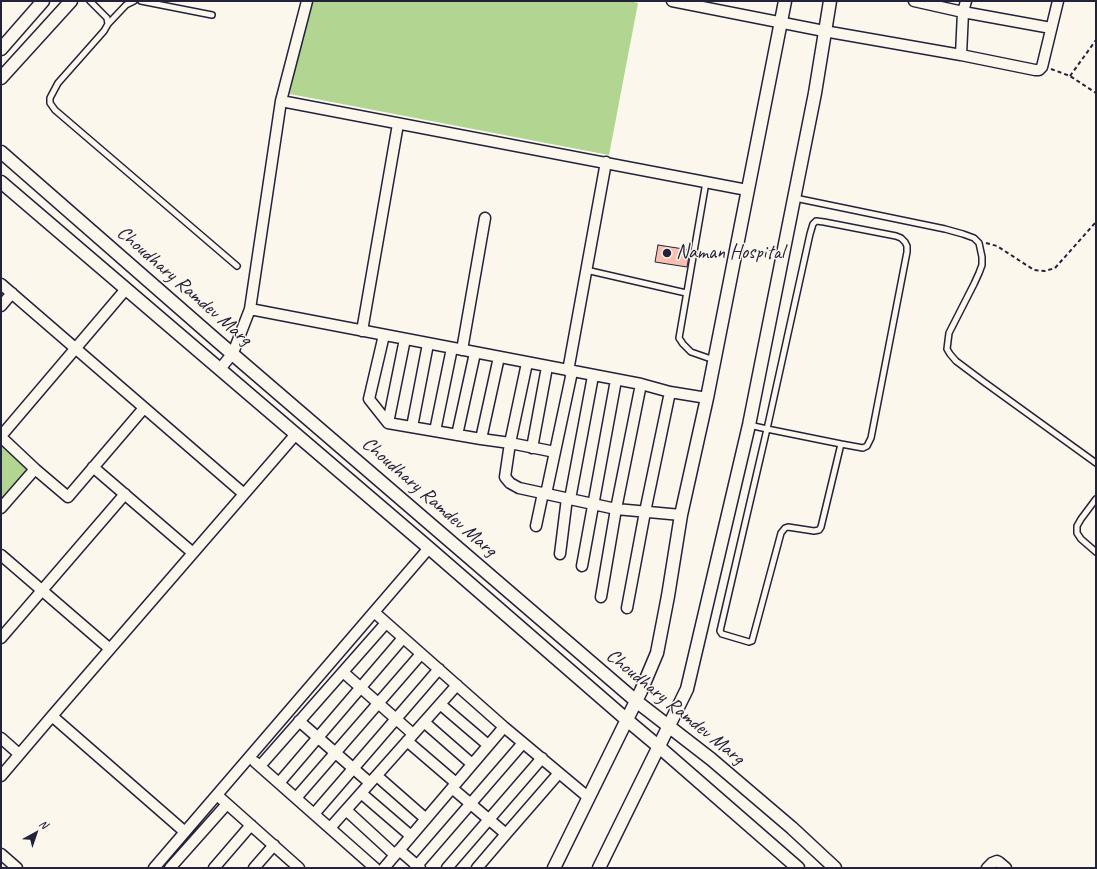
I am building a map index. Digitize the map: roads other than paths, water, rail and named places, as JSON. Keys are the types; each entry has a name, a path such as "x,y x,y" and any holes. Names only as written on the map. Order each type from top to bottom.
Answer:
{"street":[{"path":"1,49 43,1"},
{"path":"1,78 71,1"},
{"path":"220,369 233,353 250,309 281,102 307,1"},
{"path":"672,1 1035,70 1039,70 1042,67 1058,1"},
{"path":"554,868 627,720 657,653 681,515 707,398 747,190 782,23 785,1"},
{"path":"599,868 687,689 748,425 815,93 830,1"},
{"path":"914,1 935,3 963,12 1051,28"},
{"path":"961,55 963,12 966,1"},
{"path":"281,102 606,162 747,190"},
{"path":"362,331 398,124"},
{"name":"Choudhary Ramdev Marg","path":"1,152 636,701 711,759 792,828 835,868"},
{"path":"536,526 554,452 570,371 586,270 606,162"},
{"path":"1,182 429,548 798,868"},
{"path":"435,431 457,349 484,218"},
{"path":"1,284 244,494"},
{"path":"126,289 1,437 68,497 144,408"},
{"path":"1,306 12,293"},
{"path":"250,309 707,398"},
{"path":"384,335 369,399 388,423 510,443 554,452"},
{"path":"388,423 405,339"},
{"path":"412,427 428,344"},
{"path":"457,435 475,353"},
{"path":"481,439 498,357"},
{"path":"527,363 510,443 506,477 510,484 519,488 544,494 616,509 681,515"},
{"path":"532,448 547,367"},
{"path":"560,554 593,376"},
{"path":"582,566 616,380"},
{"path":"601,597 616,509 641,384"},
{"path":"627,608 670,392"},
{"path":"1,776 296,434"},
{"path":"93,467 193,553"},
{"path":"1,508 35,469"},
{"path":"1,638 125,494"},
{"path":"154,868 429,548"},
{"path":"1,555 110,648"},
{"path":"374,612 504,727 589,798"},
{"path":"260,766 386,623"},
{"path":"279,783 403,638"},
{"path":"296,798 421,654"},
{"path":"314,814 439,670"},
{"path":"343,672 396,719 410,738 471,804 506,834"},
{"path":"330,828 457,685"},
{"path":"440,704 488,745"},
{"path":"52,716 185,832"},
{"path":"299,721 353,768 373,779 426,819"},
{"path":"424,722 472,764"},
{"path":"384,868 504,727"},
{"path":"1,738 19,754"},
{"path":"346,810 397,852 418,867 524,743"},
{"path":"249,757 375,868"},
{"path":"447,868 542,758"},
{"path":"477,868 559,773"},
{"path":"361,793 411,836"},
{"path":"217,795 297,867"},
{"path":"170,868 227,804"},
{"path":"214,868 251,825"},
{"path":"254,868 274,845"},
{"path":"1,854 17,868"},
{"path":"988,868 992,863 997,861 1006,868"}],"lane":[{"path":"90,1 107,18 108,24"},
{"path":"134,1 126,5 108,24 104,31 58,83 50,98 50,103 55,110 237,266"},
{"path":"141,1 212,15"},
{"path":"706,182 678,338 691,352 714,360"},
{"path":"794,198 945,229 974,238 979,243 982,257 980,269 949,333 947,349 956,361 1096,463"},
{"path":"748,425 767,429 841,444 865,448 869,444 907,252 905,242 896,236 824,222 816,221 813,224 767,429 720,631 722,634 749,642 753,639 781,533 788,527 814,531 819,530 841,444"},
{"path":"586,270 686,293"},
{"path":"1096,499 1080,519 1077,526 1077,533 1081,539 1096,552"}],"place":[{"name":"Naman Hospital","path":"667,253"}]}
